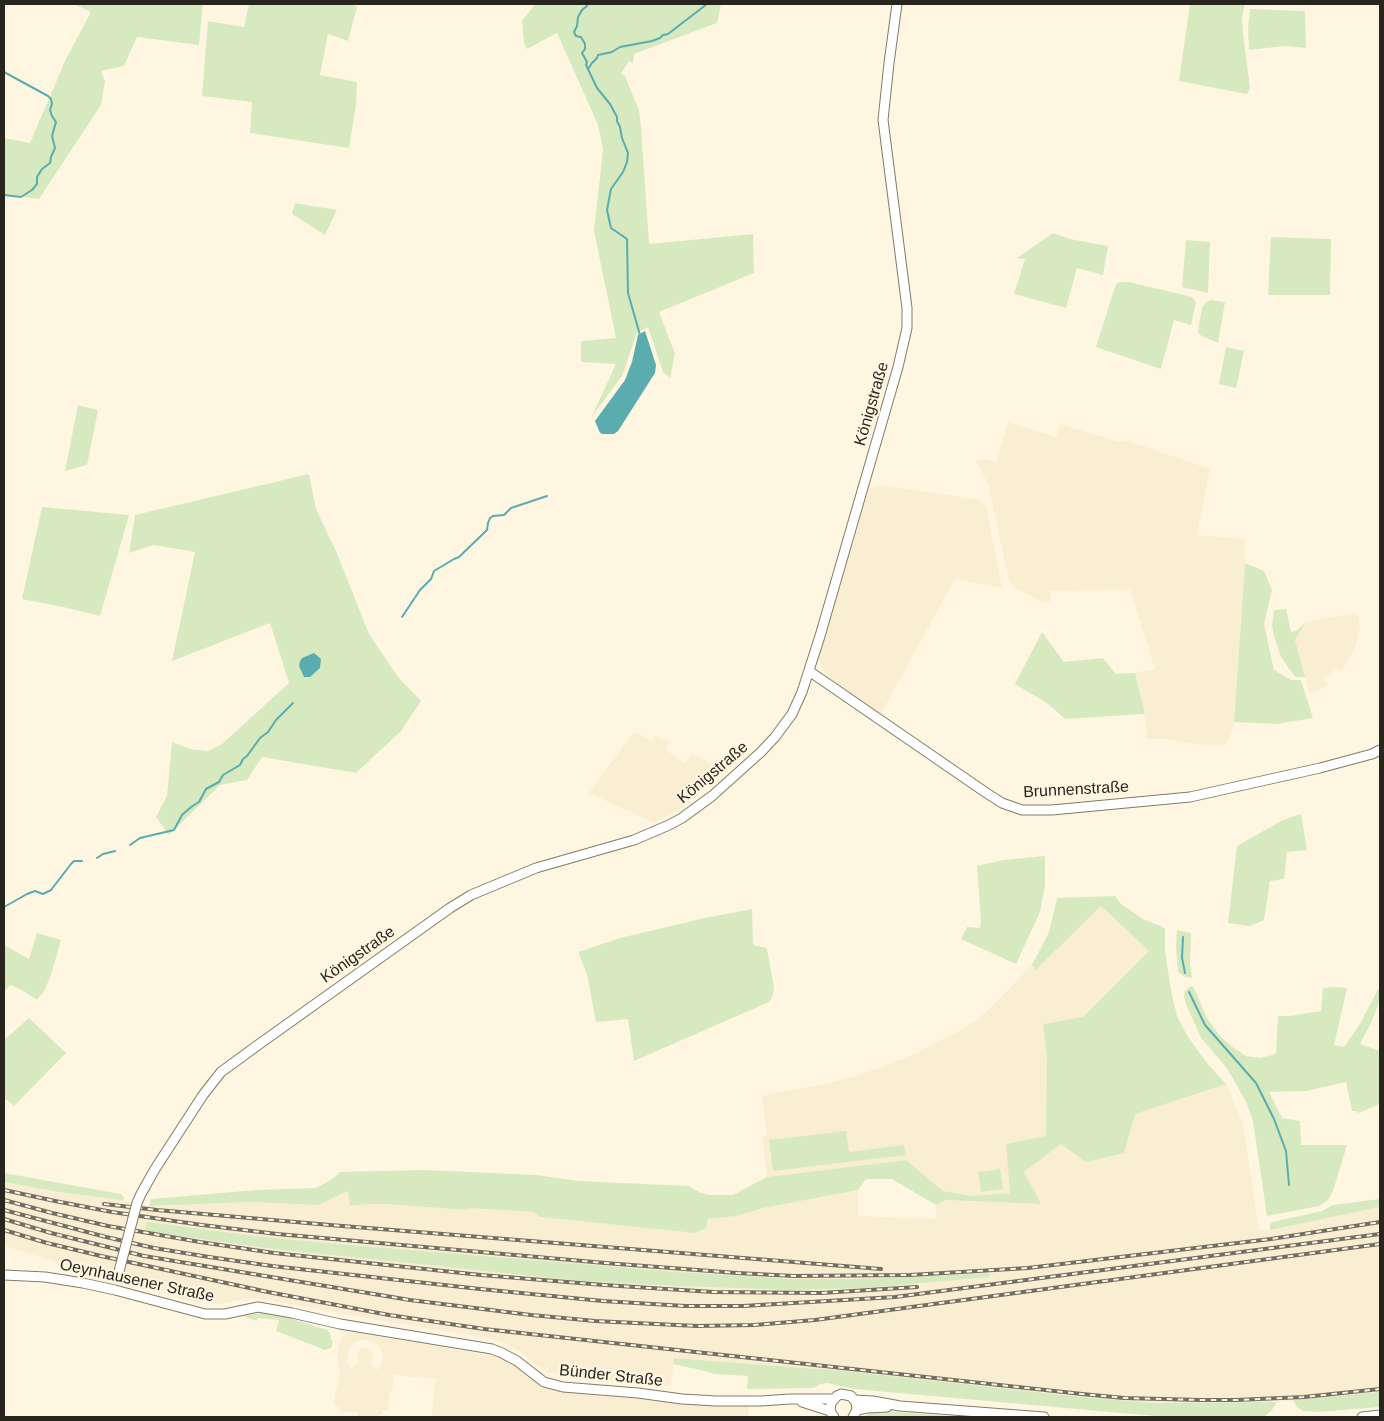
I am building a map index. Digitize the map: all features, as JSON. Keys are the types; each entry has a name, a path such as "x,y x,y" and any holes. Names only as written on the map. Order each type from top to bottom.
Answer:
{"main road":[{"name":"Königstraße","path":"114,1290 141,1194 203,1095 221,1072 450,908 471,895 536,868 634,840 682,818 712,796 754,758 775,737 795,709 809,671 898,367 907,328 907,308 884,120 897,4"},
{"name":"Brunnenstraße","path":"809,671 985,792 1002,803 1022,810 1052,810 1190,797 1320,768 1372,754 1380,750"},
{"name":"Oeynhausener Straße","path":"4,1275 46,1277 114,1290 205,1314 225,1314 258,1307 292,1313"},
{"name":"Bünder Straße","path":"292,1313 340,1324 492,1349 517,1361 544,1382 563,1387 699,1400 833,1399 841,1394 846,1394 854,1400"},
{"path":"790,1399 832,1414"},
{"path":"832,1414 830,1407 833,1399"},
{"path":"854,1400 900,1406 1044,1417"},
{"path":"854,1400 857,1405 855,1414"},
{"path":"855,1414 867,1408 900,1406"},
{"path":"1362,1417 1380,1416"}],"shaded area":[{"path":"1008,422 1056,437 1060,424 1119,442 1126,440 1210,469 1197,535 1245,539 1234,722 1230,738 1226,744 1220,746 1193,744 1168,739 1147,739 1145,714 1135,673 1155,669 1130,590 1050,591 1051,601 1044,603 1015,588 1009,581 988,484 976,461 985,459 996,462"},
{"path":"882,485 980,500 986,506 1002,588 955,579 880,715 828,677 818,658 869,489"},
{"path":"1355,613 1358,615 1360,627 1355,648 1342,671 1335,669 1323,680 1328,685 1310,694 1295,640 1306,622"},
{"path":"634,732 653,741 655,736 670,742 665,749 685,764 693,754 720,768 721,776 680,809 654,823 589,793"},
{"path":"1101,906 1149,951 1083,1017 1043,1024 1047,1057 1047,1136 1010,1193 973,1196 943,1191 906,1160 767,1177 762,1137 767,1136 762,1096 856,1076 906,1058 961,1030 989,1009 1032,965 1037,970"},
{"path":"1226,1084 1243,1123 1259,1230 1270,1230 1380,1207 1380,1392 1276,1402 1153,1403 845,1371 674,1358 671,1386 561,1376 536,1365 519,1351 505,1343 488,1338 262,1299 250,1298 213,1305 213,1301 204,1299 198,1303 137,1287 131,1282 129,1276 108,1271 103,1276 4,1246 4,1182 123,1200 149,1206 250,1202 318,1205 349,1191 350,1206 385,1204 467,1210 468,1208 533,1212 540,1217 695,1233 708,1219 737,1216 763,1208 858,1190 858,1216 936,1219 936,1205 946,1200 1040,1204 1024,1172 1061,1144 1086,1162 1135,1114"},
{"path":"352,1332 501,1357 537,1383 565,1393 748,1406 749,1417 432,1417 434,1388 437,1379 394,1375 388,1411 383,1410 382,1415 377,1417 358,1417 357,1412 341,1412 339,1406 334,1405 340,1375 337,1356 338,1348 345,1334","holes":["363,1339 373,1341 380,1348 383,1358 377,1370 371,1364 373,1353 367,1348 358,1351 358,1363 351,1368 347,1359 349,1349 353,1343"]}],"green space":[{"path":"74,4 203,4 199,45 137,37 124,66 101,71 105,81 101,105 39,199 4,194 4,138 30,143 66,59 91,12"},
{"path":"249,4 353,4 357,7 348,41 328,34 320,75 357,82 356,105 349,148 250,133 252,102 202,96 208,21 244,27"},
{"path":"535,4 721,4 717,23 634,54 633,63 629,61 621,74 625,76 639,110 649,244 753,234 754,273 659,312 675,354 670,378 663,372 648,327 637,333 622,376 591,418 616,364 581,362 581,341 616,338 594,231 603,149 598,125 557,33 527,49 524,43 522,21"},
{"path":"1190,4 1245,4 1242,18 1250,88 1247,94 1179,81"},
{"path":"1250,9 1305,11 1306,48 1285,46 1249,50 1248,28"},
{"path":"295,203 337,210 325,235 292,214"},
{"path":"1053,233 1070,239 1108,246 1103,275 1077,268 1066,308 1014,294 1025,259 1017,258"},
{"path":"1271,237 1331,239 1330,295 1268,295"},
{"path":"1186,240 1210,242 1208,293 1182,287"},
{"path":"1129,282 1192,297 1196,302 1191,325 1174,320 1161,369 1096,347 1116,284"},
{"path":"1211,300 1225,302 1218,343 1200,335 1198,331 1202,308 1205,303"},
{"path":"1226,347 1244,351 1236,388 1219,384"},
{"path":"78,405 98,410 87,465 65,471"},
{"path":"309,474 316,509 336,551 369,634 398,677 421,701 401,731 356,773 262,757 247,780 220,785 169,835 156,817 167,796 172,742 190,749 208,751 222,744 289,683 270,623 172,661 195,552 153,545 129,553 135,515"},
{"path":"42,507 129,515 100,616 22,599"},
{"path":"1245,563 1264,571 1272,590 1264,624 1274,670 1291,680 1301,680 1313,718 1277,724 1234,722"},
{"path":"1286,609 1291,632 1296,631 1306,622 1295,640 1305,677 1296,677 1293,674 1281,657 1274,636 1272,625 1274,610"},
{"path":"1042,632 1064,662 1103,658 1116,674 1135,673 1145,714 1065,719 1047,703 1015,684"},
{"path":"1301,814 1307,850 1287,852 1284,879 1270,881 1264,920 1250,926 1228,923 1237,846 1283,820"},
{"path":"1045,856 1045,886 1040,912 1016,964 961,939 967,927 980,928 977,866 1003,860"},
{"path":"1115,896 1121,904 1143,919 1165,928 1165,952 1177,1016 1188,1037 1207,1063 1226,1084 1135,1114 1124,1153 1086,1162 1061,1144 1024,1172 1041,1204 946,1200 936,1205 892,1179 866,1179 858,1190 763,1208 737,1216 708,1219 706,1228 695,1233 540,1217 533,1212 468,1208 467,1210 385,1204 350,1206 348,1191 318,1205 250,1202 149,1206 151,1199 256,1190 316,1188 331,1180 340,1172 424,1170 537,1175 578,1181 688,1186 709,1195 733,1195 767,1177 906,1160 943,1191 973,1196 1010,1193 1006,1144 1046,1136 1047,1057 1043,1024 1083,1017 1149,951 1101,906 1036,970 1032,965 1049,932 1057,898"},
{"path":"752,909 753,944 767,949 774,987 773,995 769,1002 634,1061 628,1019 596,1022 587,974 578,952 620,938"},
{"path":"1177,930 1191,933 1190,962 1192,978 1185,977 1178,972"},
{"path":"37,933 61,940 51,975 44,991 37,1000 10,985 4,992 4,945 29,959"},
{"path":"1193,986 1207,1018 1221,1037 1246,1056 1260,1058 1276,1054 1278,1016 1321,1011 1323,988 1347,988 1334,1045 1344,1047 1360,1024 1378,989 1380,989 1380,999 1373,1019 1360,1044 1380,1051 1380,1104 1359,1113 1352,1111 1346,1082 1306,1091 1269,1092 1282,1118 1300,1121 1301,1145 1347,1145 1333,1191 1328,1200 1319,1206 1267,1216 1253,1121 1246,1102 1226,1067 1201,1038 1184,996 1185,991"},
{"path":"29,1018 66,1053 14,1106 4,1098 4,1040"},
{"path":"846,1131 849,1152 904,1145 906,1155 773,1171 769,1140"},
{"path":"1000,1169 1003,1189 981,1192 978,1172"},
{"path":"4,1173 121,1194 124,1197 123,1200 66,1193 4,1182"},
{"path":"1380,1199 1380,1207 1270,1230 1272,1222 1322,1211 1333,1205"},
{"path":"147,1222 327,1243 677,1272 792,1279 868,1279 988,1273 990,1276 865,1288 791,1290 580,1281 265,1248 153,1232 145,1230"},
{"path":"261,1313 280,1315 327,1330 333,1341 331,1348 325,1350 276,1331 279,1320 258,1318 257,1321 242,1316"},
{"path":"674,1358 845,1371 1153,1403 1277,1402 1265,1416 1166,1417 854,1389 827,1383 813,1388 747,1389 748,1376 714,1374 673,1364"},
{"path":"1380,1392 1380,1407 1319,1412 1303,1411 1297,1407 1293,1400"},
{"path":"887,1411 961,1417 866,1417 866,1415 871,1413"}],"water":[{"path":"645,331 656,365 655,373 618,431 614,434 600,433 595,421 625,380 632,362 638,335"},
{"path":"314,653 321,659 320,668 310,677 304,677 299,666 300,661 302,658"}],"waterway":[{"path":"587,4 578,17 574,32 576,36 581,37 585,44 585,49 582,53 587,62 586,65 597,88 610,104 617,117 628,153 623,172 611,189 607,210 611,228 627,239 628,293 640,335"},
{"path":"588,69 598,55 612,52 620,47 652,41 668,34 707,4"},
{"path":"4,72 48,96 52,104 50,110 56,122 52,136 55,148 50,163 42,169 37,177 37,184 32,190 21,197 4,195"},
{"path":"402,617 420,590 431,579 434,571 459,557 487,530 490,518 504,515 511,508 547,496"},
{"path":"130,845 140,838 174,830 182,815 199,802 206,789 219,782 223,775 240,765 260,738 268,732 276,720 293,703"},
{"path":"97,858 103,854 115,851"},
{"path":"4,907 35,891 43,894 51,890 74,861 82,861"},
{"path":"1183,937 1182,958 1185,973"},
{"path":"1189,992 1205,1025 1256,1083 1274,1119 1286,1151 1289,1185"}],"railway":[{"path":"4,1190 112,1212 277,1234 605,1263 794,1276 910,1275 1028,1268 1271,1239 1380,1222"},
{"path":"4,1200 108,1226 200,1242 274,1253 481,1275 713,1292 821,1293 917,1287"},
{"path":"104,1204 330,1225 881,1269"},
{"path":"4,1210 154,1248 272,1266 603,1301 685,1306 743,1306 895,1297 1380,1234"},
{"path":"4,1219 51,1233 144,1256 410,1300 595,1321 697,1326 754,1325 815,1320 1380,1244"},
{"path":"4,1230 101,1256 268,1292 389,1315 484,1329 1124,1398 1236,1400 1304,1397 1380,1389"}]}
